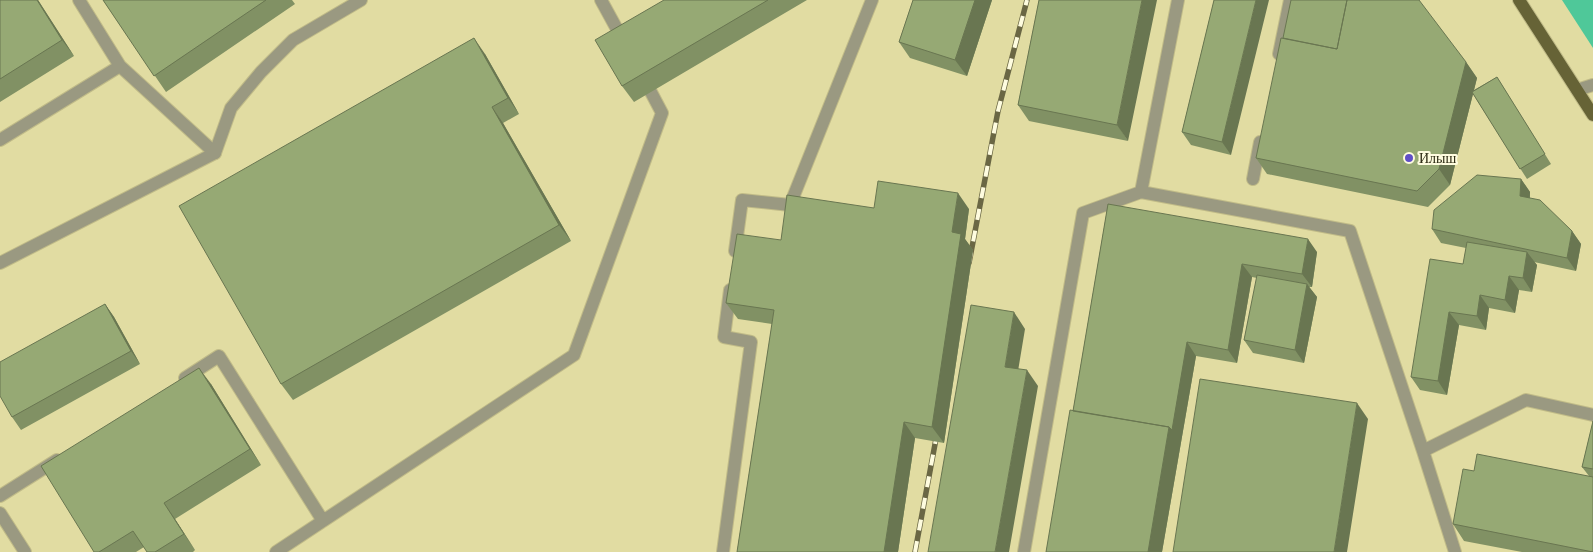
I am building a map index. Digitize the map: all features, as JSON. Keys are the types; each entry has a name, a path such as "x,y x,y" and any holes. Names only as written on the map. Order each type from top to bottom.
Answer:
{"main road":[{"path":"1519,0 1593,115"}],"street":[{"path":"79,0 120,66 215,153"},
{"path":"0,263 215,153 231,108 261,72 293,40 361,0"},
{"path":"601,0 629,52"},
{"path":"734,259 742,200 790,205 872,0"},
{"path":"1140,192 1178,0"},
{"path":"1276,66 1290,0"},
{"path":"0,140 120,66"},
{"path":"276,552 574,355 662,113 639,70"},
{"path":"1577,90 1593,85"},
{"path":"1253,179 1262,132"},
{"path":"1024,552 1083,213 1140,192 1350,230 1424,451 1455,552"},
{"path":"723,552 751,342 724,337 731,278"},
{"path":"178,382 219,356 323,521"},
{"path":"1424,451 1526,400 1593,415"},
{"path":"0,496 65,455"},
{"path":"0,513 25,552"}],"green space":[{"path":"1562,0 1593,0 1593,48"}],"building":[{"path":"0,0 37,0 62,40 0,79"},
{"path":"103,0 266,0 154,76"},
{"path":"664,0 768,0 622,86 595,40"},
{"path":"913,0 975,0 955,60 899,42"},
{"path":"1039,0 1142,0 1117,125 1018,105"},
{"path":"1214,0 1256,0 1222,142 1182,132"},
{"path":"1291,0 1347,0 1337,49 1283,38"},
{"path":"1347,0 1419,0 1466,62 1439,169 1417,191 1256,158 1281,38 1337,49"},
{"path":"474,38 508,98 492,107 559,225 281,384 179,206"},
{"path":"1497,77 1545,154 1520,169 1472,92"},
{"path":"1477,175 1521,179 1520,196 1540,200 1572,231 1567,258 1432,229 1434,210"},
{"path":"878,181 958,193 952,232 961,234 932,427 904,422 884,552 737,552 774,310 726,303 737,234 781,240 787,195 874,208"},
{"path":"1108,204 1308,239 1302,274 1242,264 1228,350 1187,342 1172,430 1169,427 1073,411"},
{"path":"1467,242 1527,252 1523,278 1509,276 1505,300 1480,295 1477,316 1449,312 1438,381 1411,377 1430,259 1463,264"},
{"path":"1257,275 1307,284 1295,350 1244,340"},
{"path":"105,304 131,351 12,417 0,396 0,362"},
{"path":"971,305 1014,312 1005,367 1027,370 995,552 928,552"},
{"path":"199,368 250,449 164,503 184,534 155,552 147,552 133,531 99,552 94,552 41,466"},
{"path":"1200,379 1357,403 1334,552 1173,552"},
{"path":"1070,410 1169,427 1148,552 1046,552"},
{"path":"1593,421 1593,469 1582,467"},
{"path":"1477,454 1593,477 1593,552 1453,524 1463,469 1474,471"}],"railway":[{"path":"969,263 998,111 1027,0"},
{"path":"915,552 938,428"}],"place":[{"name":"Илыш","path":"1409,158"}]}
